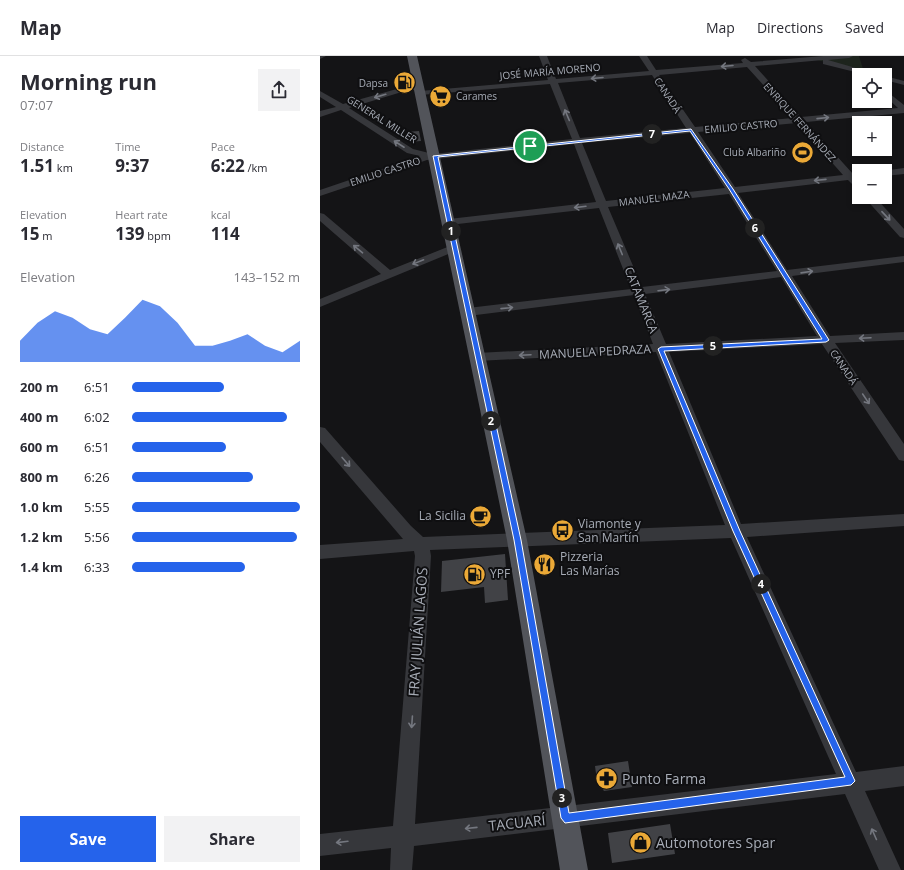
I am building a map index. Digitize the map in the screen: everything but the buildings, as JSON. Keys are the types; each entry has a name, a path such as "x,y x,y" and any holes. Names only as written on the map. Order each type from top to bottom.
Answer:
{"main road":[{"path":"412,56 436,156 454,248 517,540 574,870"}],"street":[{"name":"CATAMARCA","path":"543,56 638,293 736,531 851,781 890,870"},
{"name":"CANADÁ","path":"643,56 731,189 826,340 904,456"},
{"name":"ENRIQUE FERNÁNDEZ","path":"742,56 799,120 852,174"},
{"path":"797,56 852,69"},
{"name":"JOSÉ MARÍA MORENO","path":"320,114 343,107 419,90 554,82 849,56"},
{"path":"860,61 863,68"},
{"path":"892,80 904,83"},
{"name":"GENERAL MILLER","path":"320,93 410,151 436,156"},
{"path":"892,98 904,109"},
{"name":"EMILIO CASTRO","path":"320,192 426,157 904,109"},
{"path":"892,172 904,171"},
{"name":"MANUEL MAZA","path":"449,222 731,189 852,177"},
{"path":"875,204 904,235"},
{"path":"320,216 388,274"},
{"path":"320,303 454,248"},
{"path":"468,312 638,293 904,259"},
{"name":"MANUELA PEDRAZA","path":"477,357 904,336"},
{"path":"320,432 405,531 420,544"},
{"path":"320,552 420,544 736,531 904,520"},
{"name":"FRAY JULIÁN LAGOS","path":"401,870 423,570 423,556 420,544"},
{"name":"TACUARÍ","path":"320,845 565,818 851,781 904,776"}],"shaded area":[{"path":"859,56 863,68 852,69 817,60"}],"place":[{"name":"Dapsa","path":"404,83"},
{"name":"Carames","path":"441,96"},
{"name":"Club Albariño","path":"802,152"},
{"name":"La Sicilia","path":"481,516"},
{"name":"Viamonte y San Martín","path":"562,531"},
{"name":"Pizzeria Las Marías","path":"544,564"},
{"name":"YPF","path":"474,574"},
{"name":"Punto Farma","path":"607,779"},
{"name":"Automotores Spar","path":"641,843"}],"route":[{"path":"691,130 731,189 826,340 661,349 736,531 851,781 565,818 517,540 477,357 436,156 530,146 691,130"}]}
